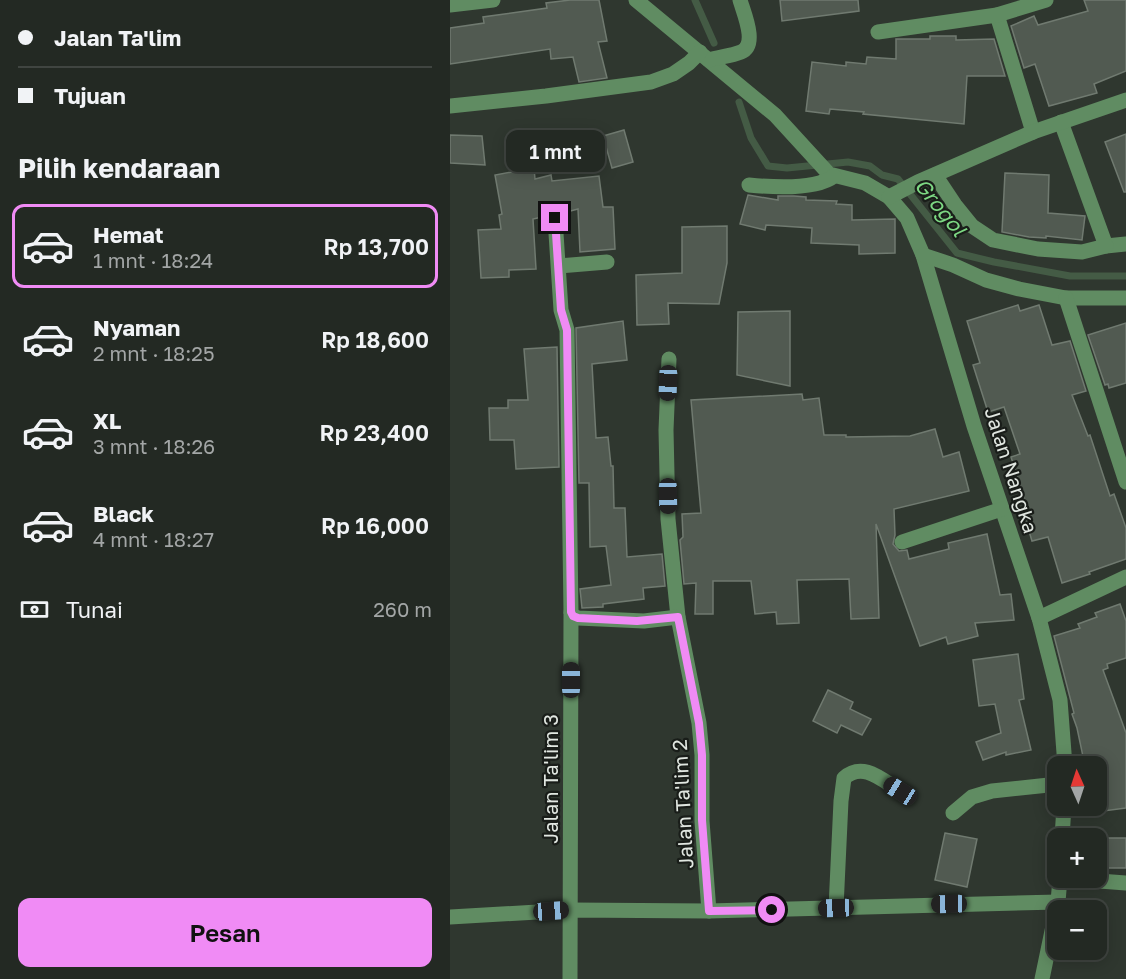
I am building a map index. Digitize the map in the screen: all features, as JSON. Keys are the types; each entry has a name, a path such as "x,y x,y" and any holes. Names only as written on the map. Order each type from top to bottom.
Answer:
{"street":[{"path":"450,5 493,0"},
{"path":"636,0 775,115 832,175 865,183 894,194 1033,132 1126,100"},
{"path":"450,106 651,82 673,74 705,56 742,52 751,41 741,0"},
{"path":"878,33 932,23 997,15 1046,0"},
{"path":"997,15 1033,132"},
{"path":"1061,122 1106,246"},
{"path":"748,185 772,187 810,184 829,180 832,175"},
{"path":"935,175 972,226 993,240 1038,249 1082,252 1126,244"},
{"name":"Jalan Nangka","path":"894,194 923,255 964,393 1039,618 1060,700 1064,756"},
{"name":"Jalan Ta'lim 3","path":"555,218 560,266 561,310 567,330 571,612 570,979"},
{"path":"923,255 986,280 1019,289 1065,298 1126,298"},
{"path":"560,266 607,262"},
{"path":"1065,298 1126,482"},
{"name":"Jalan Ta'lim 2","path":"669,359 666,430 668,519 678,617 699,723 702,755 702,820 709,911"},
{"path":"902,542 1002,510"},
{"path":"1039,618 1126,577"},
{"path":"571,612 578,618 630,621 678,617"},
{"path":"836,908 844,778 849,773 868,771 900,791"},
{"path":"953,813 972,797 992,791 1047,785"},
{"path":"1107,882 1126,883"},
{"path":"450,917 571,909 709,911 1047,902"},
{"path":"1042,979 1047,955"}],"building":[{"path":"599,0 607,41 598,42 607,78 579,82 573,57 551,59 550,49 450,64 450,28 484,23 483,17 547,8 546,3"},
{"path":"780,0 858,0 859,11 782,21"},
{"path":"1084,0 1126,0 1126,71 1094,84 1097,93 1049,106 1035,64 1024,68 1011,26 1034,16 1038,25 1088,11"},
{"path":"930,36 956,36 956,40 994,39 1005,76 967,76 964,124 830,109 829,114 806,111 812,62 846,66 846,62 866,64 867,57 896,59 896,39 930,39"},
{"path":"624,130 633,162 612,168 603,136"},
{"path":"1126,134 1126,192 1124,192 1105,142"},
{"path":"450,135 482,136 485,165 450,163"},
{"path":"534,168 535,179 551,175 552,181 599,176 603,207 613,207 615,249 580,252 578,209 563,213 554,208 549,210 546,216 533,219 536,269 509,270 509,277 481,278 478,230 501,229 499,215 502,214 495,175"},
{"path":"1005,173 1049,175 1048,213 1085,216 1082,240 1046,236 1046,238 1029,237 1002,232"},
{"path":"748,195 778,200 778,196 794,196 806,197 806,200 837,201 836,204 852,205 852,220 895,219 895,253 859,254 859,245 811,243 812,228 766,225 765,230 740,224"},
{"path":"727,226 727,263 719,304 668,303 669,324 637,325 636,275 682,273 682,227"},
{"path":"1018,305 1020,311 1039,305 1052,345 1070,341 1086,391 1072,395 1088,436 1090,435 1110,496 1114,494 1126,528 1126,559 1062,583 1048,537 1032,541 1025,518 1030,516 1011,457 1020,454 1004,407 988,412 973,365 980,363 967,321"},
{"path":"790,311 790,386 737,375 738,312"},
{"path":"623,321 627,360 592,364 596,438 608,437 611,466 613,466 614,508 625,508 627,557 662,554 665,586 643,588 644,599 603,604 603,607 582,608 580,589 611,585 606,546 590,547 589,483 579,483 576,328"},
{"path":"1126,323 1126,383 1109,388 1108,384 1105,385 1088,335"},
{"path":"557,347 559,467 516,469 514,440 490,440 489,408 508,408 508,400 528,400 524,349"},
{"path":"802,394 803,400 819,398 824,435 910,436 935,429 943,457 959,452 969,491 894,509 893,544 899,551 907,550 909,559 949,549 948,543 987,534 1000,595 1011,594 1014,620 975,623 978,636 948,644 946,637 920,646 876,524 879,618 851,619 849,579 797,580 799,623 777,624 776,612 755,614 751,581 713,581 713,614 695,614 696,583 684,584 680,540 683,537 682,514 701,513 691,400"},
{"path":"1120,604 1126,621 1126,658 1107,664 1108,668 1103,670 1126,733 1126,808 1107,811 1107,756 1083,756 1054,636 1080,628 1078,624 1097,617 1095,613"},
{"path":"1018,654 1024,699 1019,700 1031,750 1006,755 1006,752 983,760 976,742 1001,733 995,704 979,706 973,660"},
{"path":"828,690 853,702 850,709 871,719 862,735 841,725 837,733 813,721"},
{"path":"945,833 977,839 967,887 935,880"},
{"path":"1107,838 1126,838 1126,868 1107,868"}],"waterway":[{"name":"Grogol","path":"695,0 714,43"},
{"name":"Grogol","path":"739,102 751,138 768,166 787,168 848,162 870,166 882,175 898,179 957,253 1070,276 1126,276"}],"route":[{"path":"555,218 560,266 561,310 567,330 571,612 578,618 630,621 678,617 699,723 702,755 702,820 709,911 772,910"}]}
